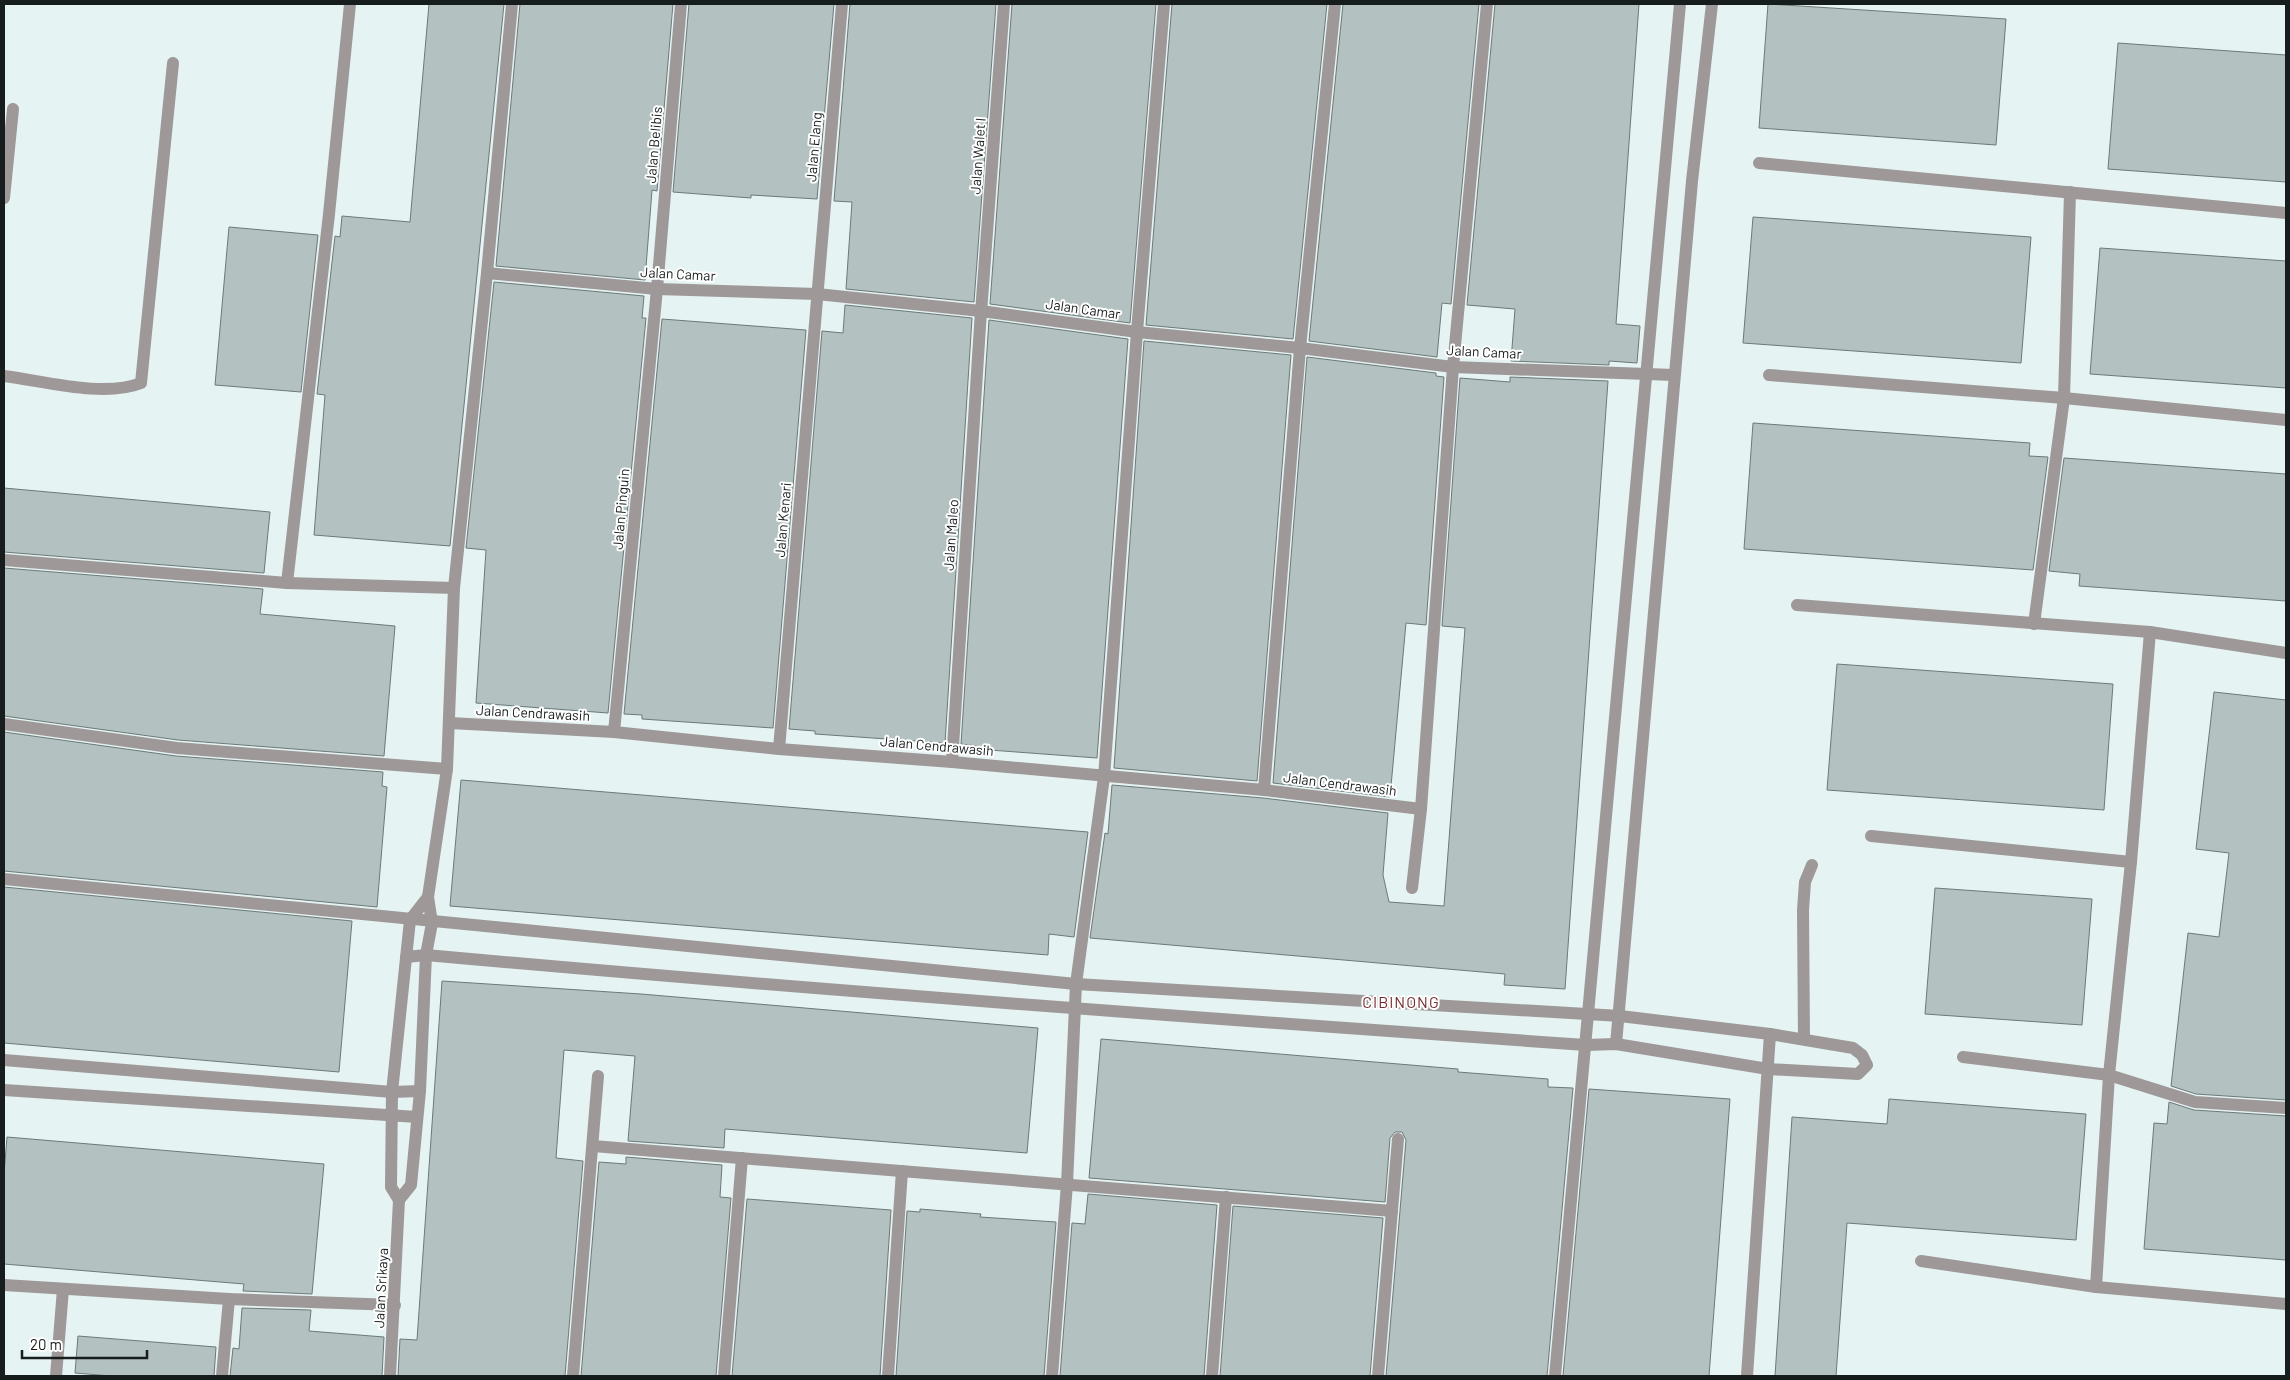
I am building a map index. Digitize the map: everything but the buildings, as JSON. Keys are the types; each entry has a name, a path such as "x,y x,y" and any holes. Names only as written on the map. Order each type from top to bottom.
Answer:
{"street":[{"path":"287,583 329,214 350,4"},
{"path":"428,897 410,920 392,1092 391,1187 400,1200 412,1185 420,1091 426,956 432,923 428,897 447,769 454,588 487,273 512,4"},
{"name":"Jalan Belibis","path":"657,289 681,4"},
{"name":"Jalan Elang","path":"817,294 842,4"},
{"name":"Jalan Walet I","path":"981,311 1004,4"},
{"path":"1052,1376 1067,1184 1076,984 1104,777 1137,332 1164,4"},
{"path":"1264,790 1300,348 1335,4"},
{"path":"1412,888 1420,809 1453,367 1488,4"},
{"path":"1555,1376 1680,4"},
{"path":"1616,1044 1620,1016 1674,375 1692,181 1712,4"},
{"path":"4,376 110,390 128,388 141,383 173,63"},
{"path":"4,198 13,109"},
{"path":"1759,162 2286,213"},
{"path":"2034,624 2064,398 2070,192"},
{"name":"Jalan Camar","path":"487,273 657,289 817,294 981,311 1137,332 1300,348 1453,367 1674,375"},
{"name":"Jalan Pinguin","path":"614,732 657,289"},
{"name":"Jalan Kenari","path":"779,749 817,294"},
{"name":"Jalan Maleo","path":"952,762 981,311"},
{"path":"1769,375 2064,398 2286,420"},
{"path":"4,560 287,583 454,588"},
{"path":"1797,606 2150,632 2286,654"},
{"path":"2096,1287 2109,1075 2132,862 2150,632"},
{"name":"Jalan Cendrawasih","path":"450,723 614,732 779,749 952,762 1264,790 1420,809"},
{"path":"4,724 177,748 447,769"},
{"path":"1871,836 2132,862"},
{"path":"1804,1039 1803,910 1805,882 1812,865"},
{"path":"4,879 432,923 1076,984 1620,1016 1770,1034 1853,1048 1862,1055 1867,1065 1858,1074 1768,1068 1616,1044 1586,1045 1076,1009 742,984 426,956 406,956"},
{"path":"1747,1376 1770,1034"},
{"path":"1963,1057 2109,1075 2195,1102 2286,1108"},
{"path":"4,1060 392,1092 420,1091"},
{"path":"573,1376 598,1076"},
{"path":"4,1090 392,1117 417,1117"},
{"path":"1378,1376 1398,1139"},
{"path":"593,1146 1392,1210"},
{"path":"724,1376 742,1158"},
{"path":"888,1376 902,1171"},
{"path":"1212,1376 1226,1197"},
{"name":"Jalan Srikaya","path":"390,1376 400,1200"},
{"path":"1921,1261 2096,1287 2286,1304"},
{"path":"4,1285 229,1299 395,1305"},
{"path":"56,1376 63,1289"},
{"path":"222,1376 229,1299"}],"district":[{"name":"CIBINONG","path":"1401,1002"}]}
